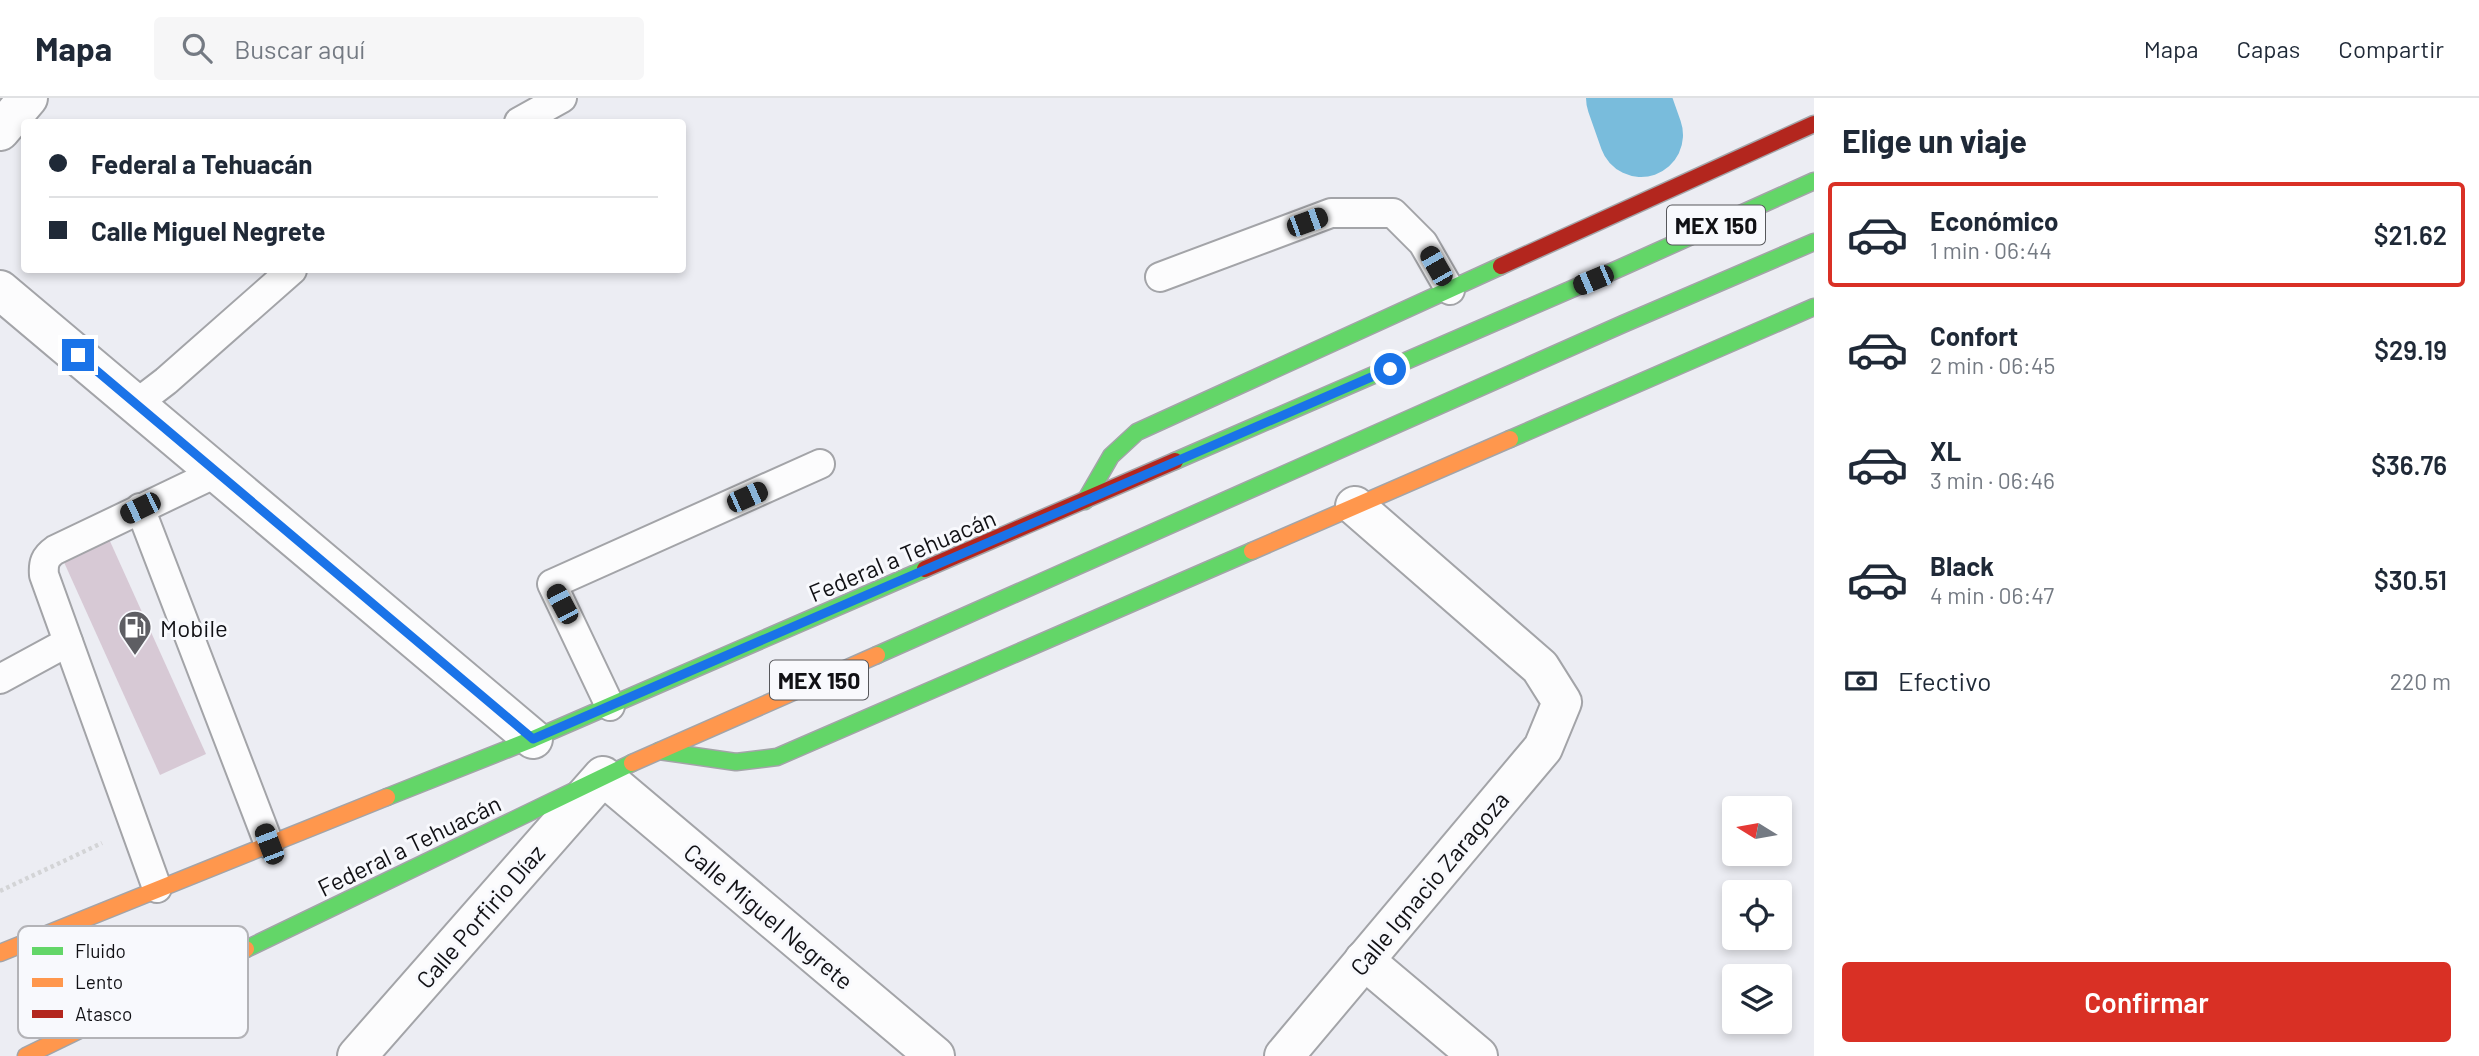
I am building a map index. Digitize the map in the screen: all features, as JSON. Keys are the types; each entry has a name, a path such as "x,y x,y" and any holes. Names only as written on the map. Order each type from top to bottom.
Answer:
{"main road":[{"path":"1085,501 1111,456 1137,432 1814,124"},
{"name":"Federal a Tehuacán","path":"65,926 533,739 1618,269 1814,181"},
{"name":"Federal a Tehuacán","path":"248,948 603,776 1814,242"},
{"path":"659,751 736,762 777,757 1814,307"},
{"name":"Federal a Tehuacán","path":"0,953 18,946"},
{"name":"Federal a Tehuacán","path":"26,1056 63,1038"}],"street":[{"path":"0,131 28,98"},
{"path":"0,290 533,739"},
{"name":"Calle Ignacio Zaragoza","path":"1284,1056 1543,748 1562,702 1540,667 1355,506"},
{"name":"Calle Porfirio Díaz","path":"358,1056 603,776"},
{"name":"Calle Miguel Negrete","path":"603,776 935,1056"},
{"path":"1364,960 1478,1056"}],"lane":[{"path":"524,119 562,98"},
{"path":"1160,277 1331,213 1393,213 1423,243 1450,290"},
{"path":"136,404 289,273"},
{"path":"610,706 552,584 820,464"},
{"path":"157,888 44,575 43,565 47,556 55,550 218,472"},
{"path":"140,508 269,844"},
{"path":"0,679 68,642"}],"path":[{"path":"0,891 51,868"}],"building":[{"name":"Mobile","path":"109,539 206,754 160,775 63,560"}],"waterway":[{"path":"1628,98 1641,135"}],"traffic: fast":[{"path":"1175,461 1814,181"},
{"path":"877,655 1814,242"},
{"path":"1085,501 1111,456 1137,432 1501,266"},
{"path":"1510,439 1814,307"},
{"path":"659,751 736,762 777,757 1252,551"},
{"path":"387,797 533,739 925,569"},
{"path":"248,948 632,763"}],"traffic: slow":[{"path":"1252,551 1510,439"},
{"path":"632,763 877,655"},
{"path":"67,926 387,797"},
{"path":"0,953 18,946"},
{"path":"26,1056 63,1038"}],"traffic: jam":[{"path":"1501,266 1814,124"},
{"path":"925,569 1175,461"}],"place":[{"name":"Mobile","path":"135,657"}],"route":[{"path":"78,355 533,739 1390,369"}]}
